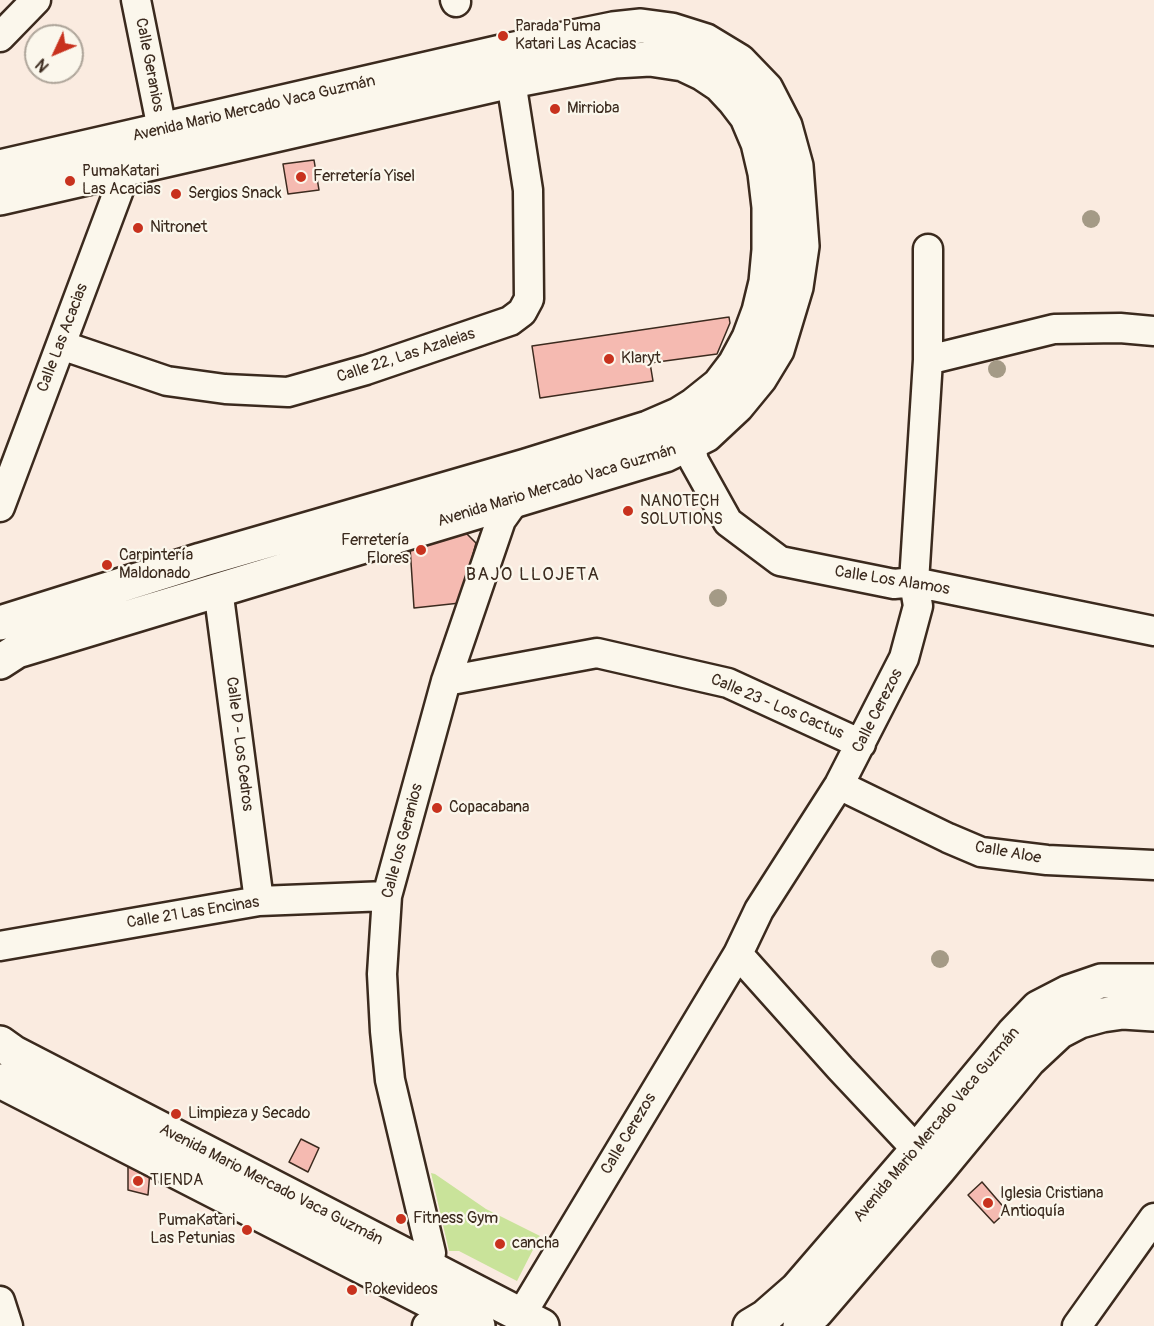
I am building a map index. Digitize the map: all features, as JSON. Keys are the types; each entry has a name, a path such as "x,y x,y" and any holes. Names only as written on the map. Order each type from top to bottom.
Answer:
{"main road":[{"name":"Avenida Mario Mercado Vaca Guzmán","path":"0,167 120,154 508,66 650,59 683,64 702,73 720,85 734,100 747,117 758,143 765,173 769,207 766,282 749,338 735,364 719,385 694,405 684,429 665,455 512,485 201,560 0,623"},
{"name":"Avenida Mario Mercado Vaca Guzmán","path":"0,198 120,154"},
{"name":"Avenida Mario Mercado Vaca Guzmán","path":"0,662 17,651 209,592 512,485"},
{"path":"201,560 209,592"},
{"name":"Avenida Mario Mercado Vaca Guzmán","path":"800,1326 816,1312 928,1160 1013,1034 1038,1008 1069,992 1101,981 1154,981"},
{"name":"Avenida Mario Mercado Vaca Guzmán","path":"763,1323 1059,1032 1080,1021 1102,1015 1123,1012 1154,1014"},
{"name":"Avenida Mario Mercado Vaca Guzmán","path":"0,1042 14,1053 426,1265 527,1322"},
{"name":"Avenida Mario Mercado Vaca Guzmán","path":"0,1081 434,1316 478,1326"}],"street":[{"path":"0,37 36,0"},
{"name":"Calle Geranios","path":"136,0 165,144"},
{"name":"Calle 22, Las Azaleias","path":"61,345 167,381 288,392 366,370 510,321 522,312 529,299 528,190 508,66"},
{"name":"Calle Las Acacias","path":"0,507 120,187 120,154"},
{"name":"Calle Cerezos","path":"527,1322 738,954 759,910 839,785 904,658 918,606 914,582 928,360 928,249"},
{"path":"928,360 1054,329 1120,328 1154,331"},
{"name":"Calle Los Alamos","path":"684,429 694,461 728,522 780,561 894,584 914,582 1154,631"},
{"name":"Calle los Geranios","path":"426,1265 432,1253 390,1080 382,974 387,896 446,681 512,485"},
{"name":"Calle D - Los Cedros","path":"209,592 220,604 259,902"},
{"name":"Calle 23 - Los Cactus","path":"446,681 597,653 728,683 861,744"},
{"name":"Calle Aloe","path":"839,785 981,852 1047,860 1154,865"},
{"name":"Calle 21 Las Encinas","path":"0,946 259,902 387,896"},
{"path":"738,954 840,1068 928,1160"},
{"path":"1077,1326 1154,1218"},
{"path":"0,1300 8,1326"}],"green space":[{"name":"cancha","path":"431,1173 486,1209 540,1236 517,1281 459,1251 449,1251"}],"building":[{"name":"Ferretería Yisel","path":"314,160 319,190 288,194 283,164"},
{"name":"Klaryt","path":"729,317 730,323 717,354 650,363 653,381 540,398 532,346"},
{"path":"464,531 476,543 460,603 414,608 410,547"},
{"path":"301,1139 319,1148 308,1172 289,1162"},
{"name":"TIENDA","path":"128,1163 150,1171 148,1195 128,1190"},
{"name":"Iglesia Cristiana Antioquía","path":"982,1182 1007,1211 994,1223 968,1195"}],"place":[{"name":"Parada Puma Katari Las Acacias","path":"503,36"},
{"name":"Mirrioba","path":"555,109"},
{"name":"Ferretería Yisel","path":"301,177"},
{"name":"PumaKatari Las Acacias","path":"70,181"},
{"name":"Sergios Snack","path":"176,194"},
{"name":"Nitronet","path":"138,228"},
{"name":"Klaryt","path":"609,359"},
{"name":"NANOTECH SOLUTIONS","path":"628,511"},
{"name":"Ferretería Flores","path":"421,550"},
{"name":"Carpintería Maldonado","path":"107,565"},
{"name":"Copacabana","path":"437,808"},
{"name":"Limpieza y Secado","path":"176,1114"},
{"name":"TIENDA","path":"138,1181"},
{"name":"Iglesia Cristiana Antioquía","path":"988,1203"},
{"name":"Fitness Gym","path":"401,1219"},
{"name":"PumaKatari Las Petunias","path":"247,1230"},
{"name":"cancha","path":"500,1244"},
{"name":"Pokevideos","path":"352,1290"}],"district":[{"name":"BAJO LLOJETA","path":"533,575"}]}
